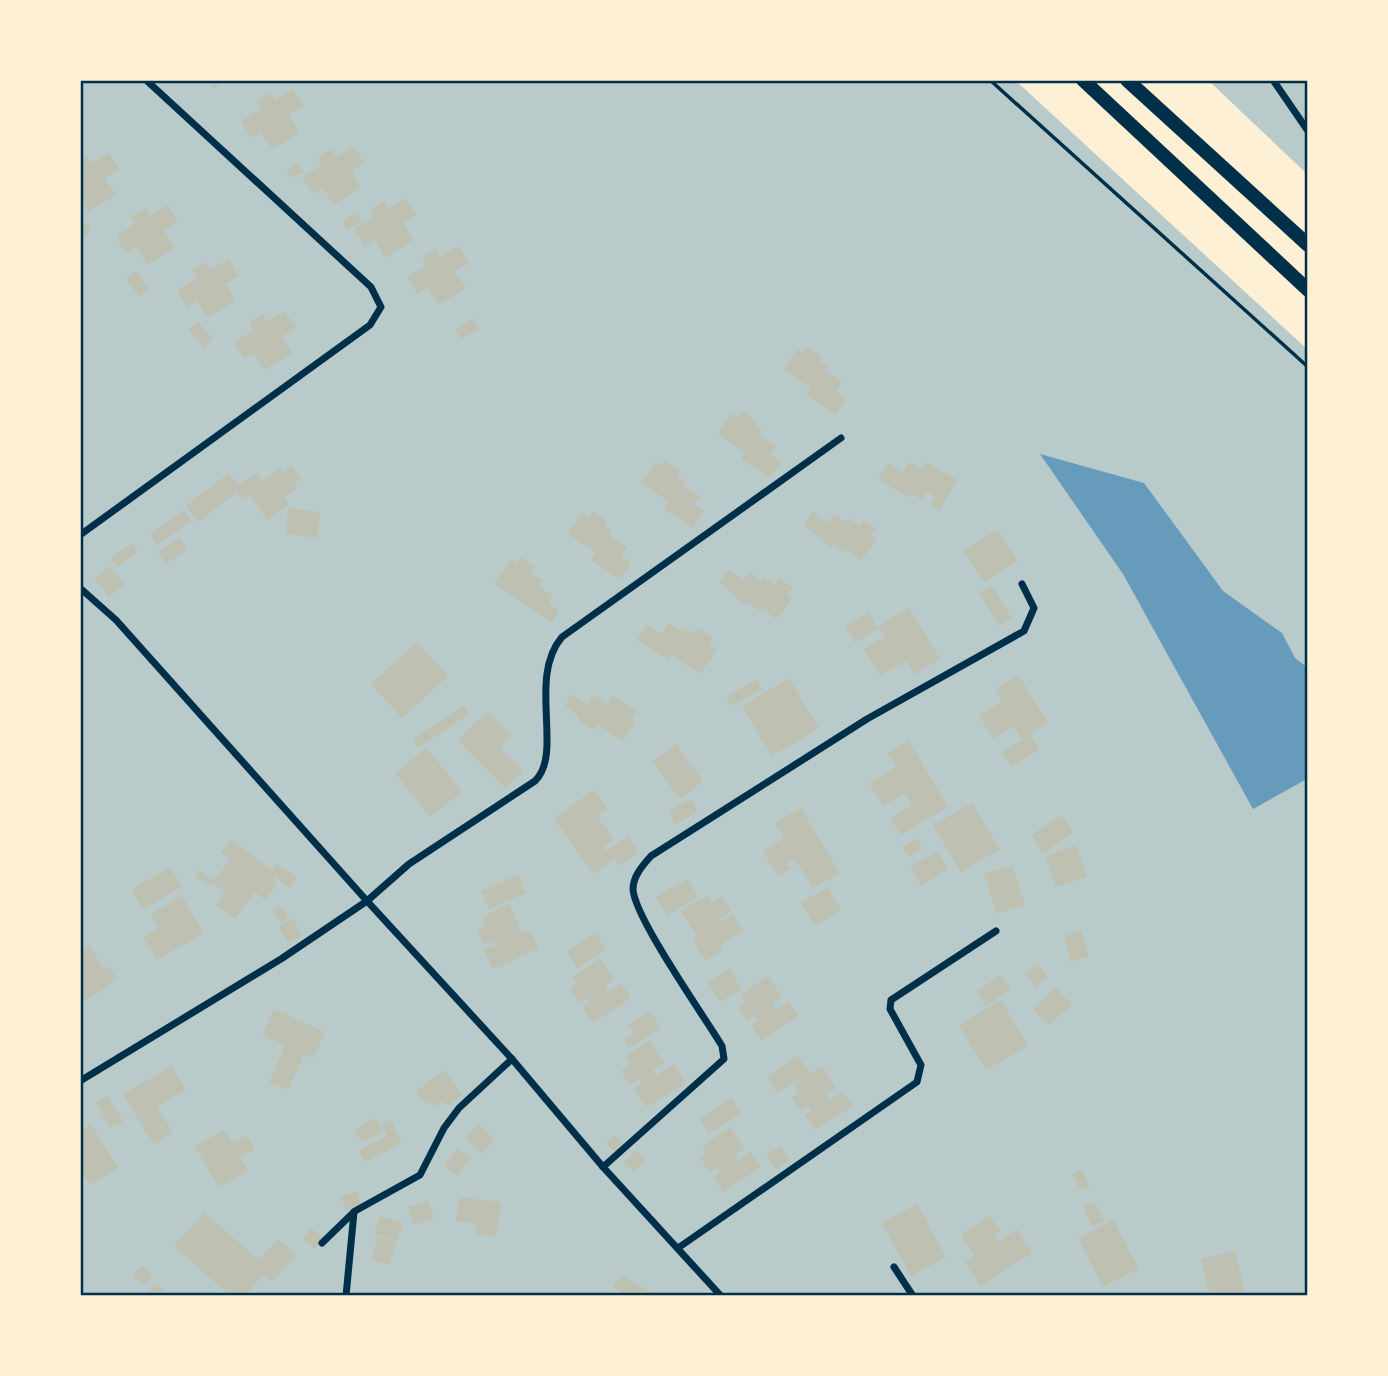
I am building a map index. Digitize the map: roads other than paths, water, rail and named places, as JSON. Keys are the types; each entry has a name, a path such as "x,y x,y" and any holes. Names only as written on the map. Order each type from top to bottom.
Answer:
{"highway":[{"path":"1083,80 1307,290"},
{"path":"1127,80 1307,245"}],"street":[{"path":"80,535 370,325 381,307 371,287 146,80"},
{"path":"1273,80 1307,131"},
{"path":"80,1081 281,959 367,901 409,863 540,776 545,763 545,669 554,647 562,637 841,438"},
{"path":"603,1167 724,1059 722,1046 638,910 634,884 644,864 651,856 867,719 1024,631 1034,608 1022,584"},
{"path":"80,588 116,620 512,1059 603,1167 721,1296"},
{"path":"678,1248 916,1082 921,1065 890,1009 891,999 996,930"},
{"path":"323,1243 355,1211 420,1175 444,1128 460,1108 512,1059"},
{"path":"346,1296 355,1211"},
{"path":"894,1267 913,1296"}],"water":[{"path":"1040,454 1144,483 1223,591 1282,633 1295,658 1307,667 1307,779 1253,809 1123,574"}]}
